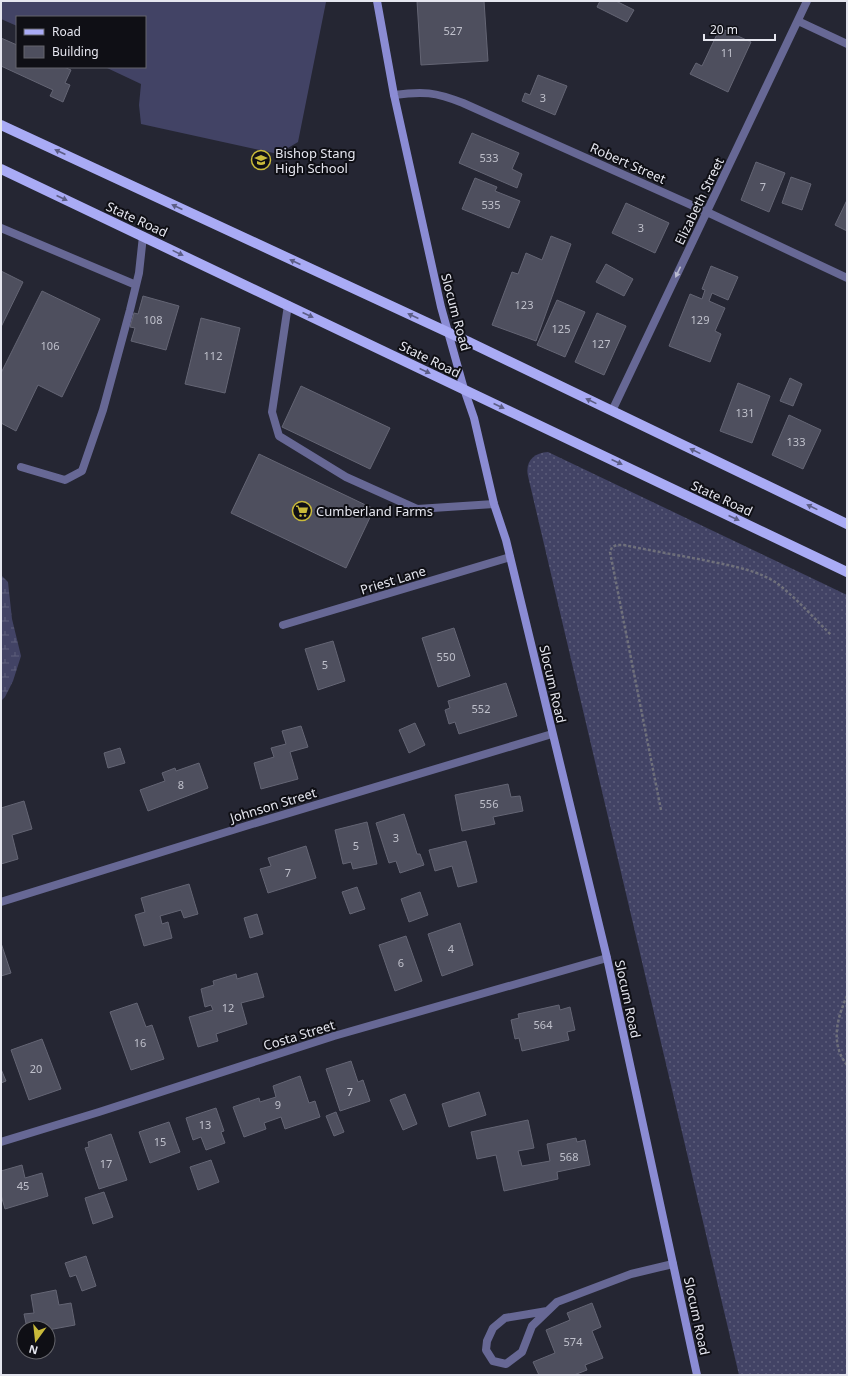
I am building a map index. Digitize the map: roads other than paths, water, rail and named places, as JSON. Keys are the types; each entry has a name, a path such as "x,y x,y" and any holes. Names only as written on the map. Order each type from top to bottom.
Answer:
{"main road":[{"name":"Slocum Road","path":"377,1 394,95 441,306 464,390 474,418 494,504 510,557 607,958 698,1375"},
{"path":"1,125 449,333 847,524"},
{"name":"State Road","path":"1,169 847,572"}],"street":[{"name":"Elizabeth Street","path":"612,411 807,1"},
{"path":"798,21 847,44"},
{"name":"Robert Street","path":"394,95 424,92 450,97 707,212 847,278"},
{"path":"1,228 136,285"},
{"path":"21,467 65,480 82,470 103,410 136,285 139,273 143,236"},
{"path":"288,306 272,412 278,436 346,477 417,509 494,504"},
{"name":"Priest Lane","path":"283,625 510,557"},
{"name":"Johnson Street","path":"1,902 257,822 552,734"},
{"name":"Costa Street","path":"1,1142 303,1046 607,958"},
{"path":"547,1311 505,1318 493,1328 487,1340 486,1350 493,1361 506,1364 522,1352 532,1326 557,1302 632,1274 673,1264"}],"place":[{"name":"Bishop Stang High School","path":"261,160"},
{"name":"Cumberland Farms","path":"302,511"}]}
